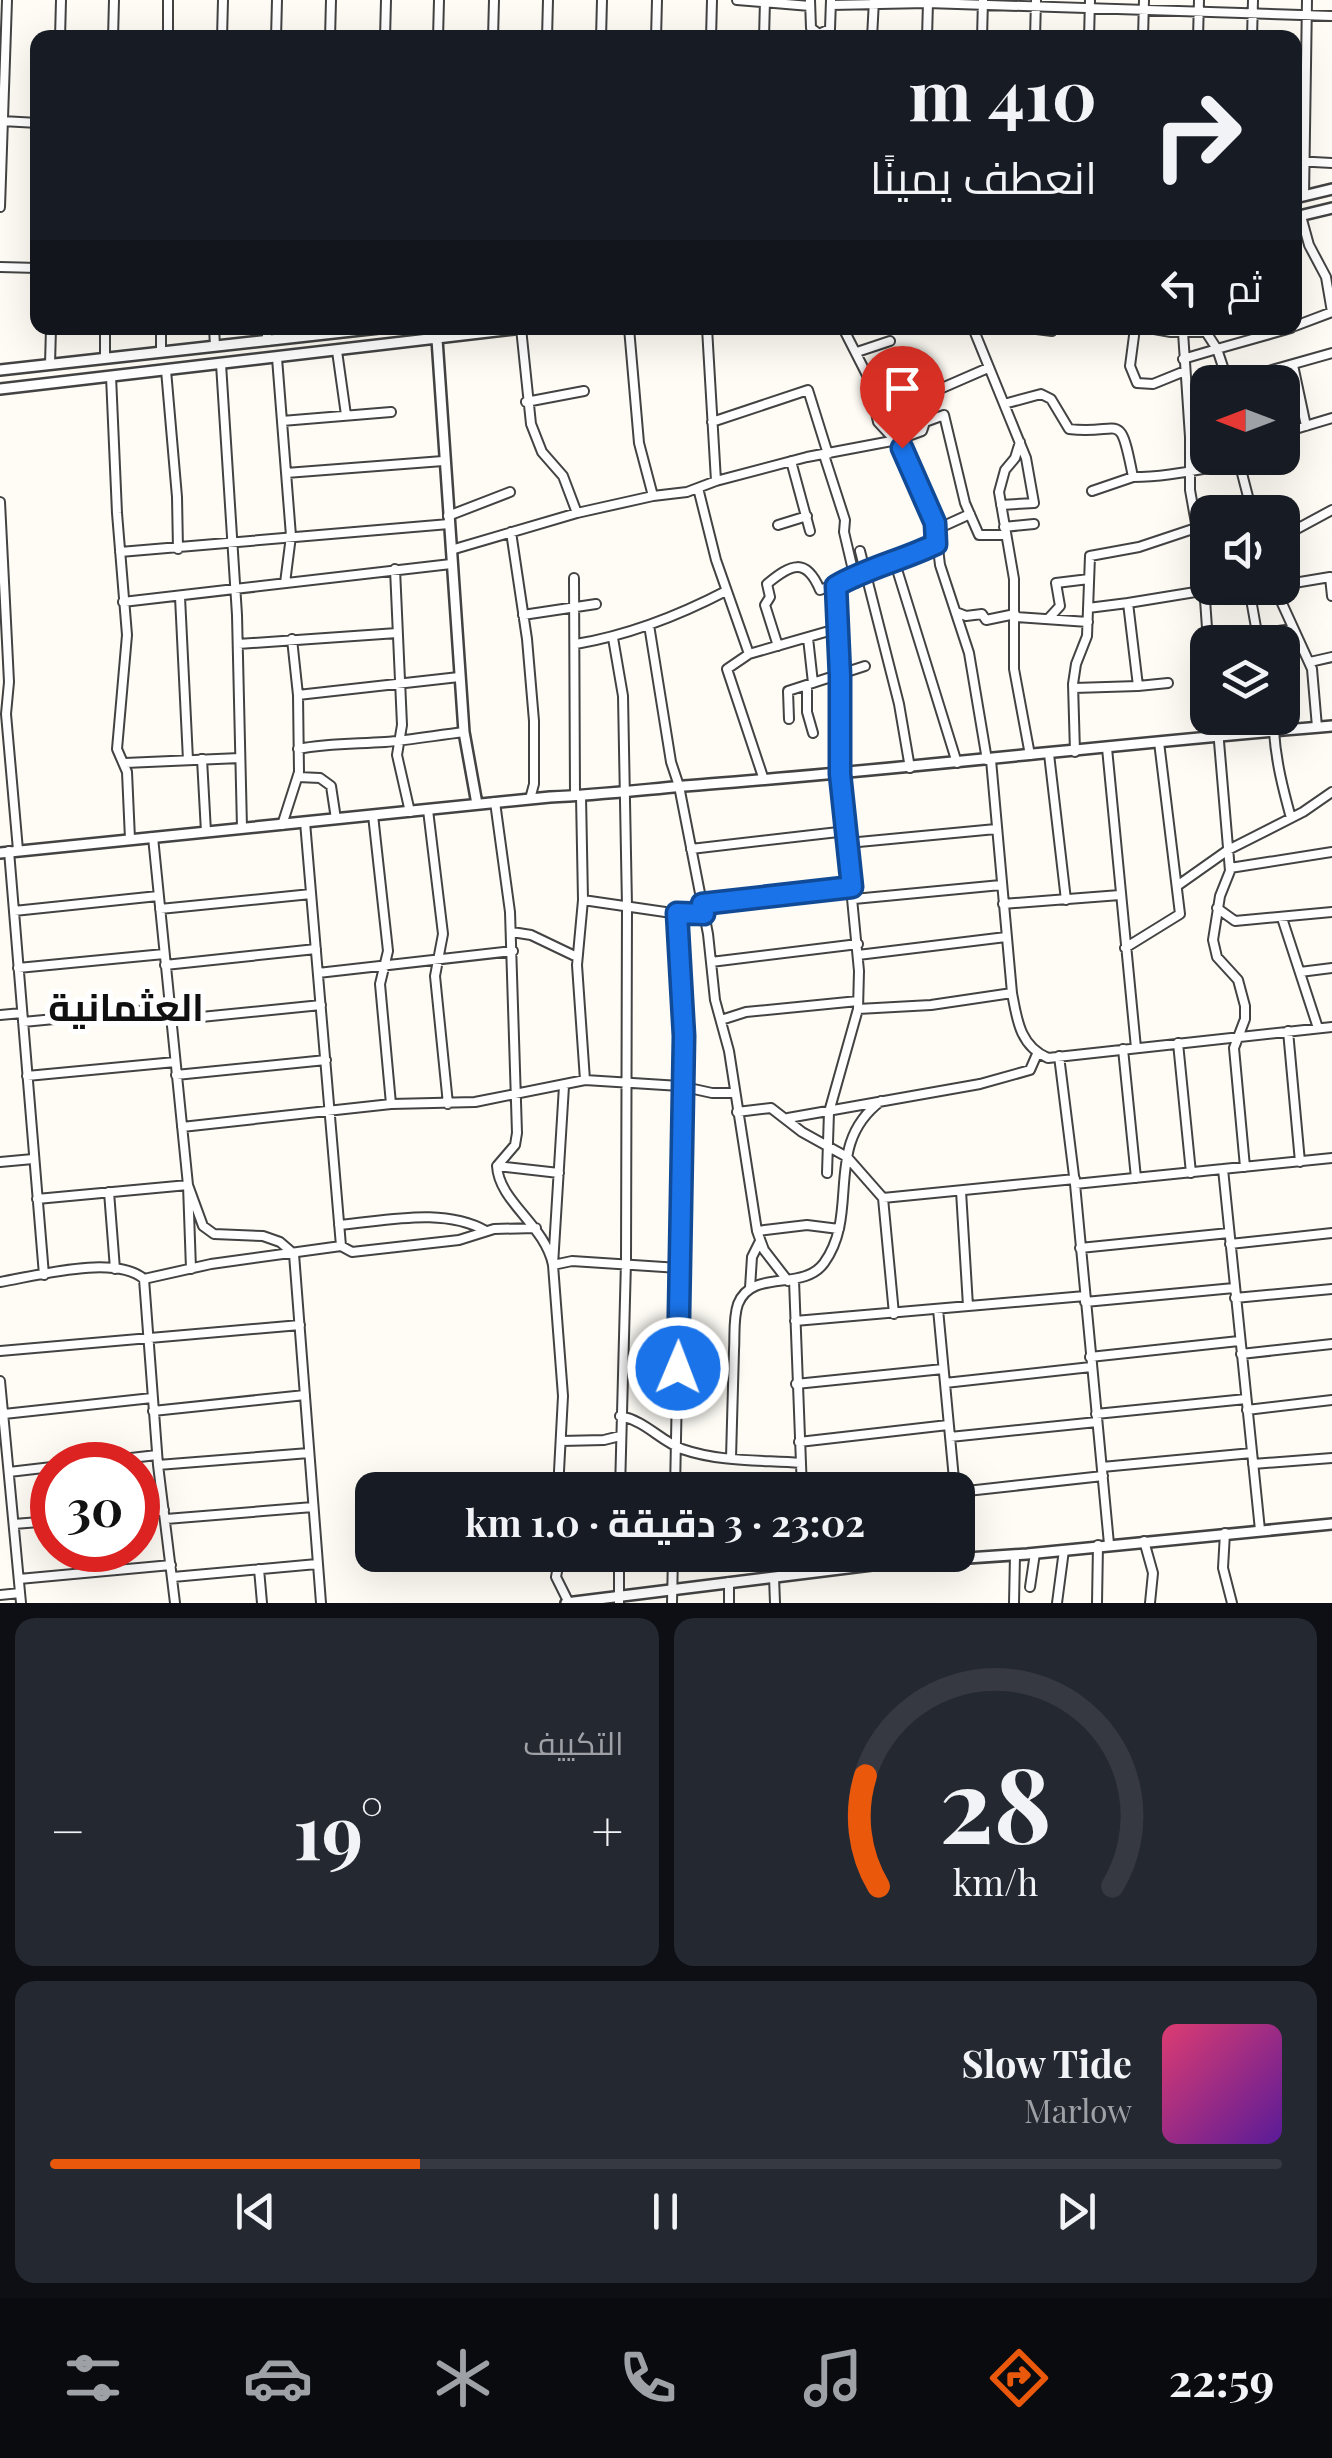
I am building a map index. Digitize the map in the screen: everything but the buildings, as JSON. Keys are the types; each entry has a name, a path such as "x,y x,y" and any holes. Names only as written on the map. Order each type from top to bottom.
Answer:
{"street":[{"path":"0,207 7,0"},
{"path":"60,30 61,0"},
{"path":"113,30 114,0"},
{"path":"168,0 168,30"},
{"path":"222,30 223,0"},
{"path":"276,30 277,0"},
{"path":"330,30 331,0"},
{"path":"385,30 386,0"},
{"path":"438,30 439,0"},
{"path":"493,30 494,0"},
{"path":"547,30 548,0"},
{"path":"601,30 602,0"},
{"path":"656,30 657,0"},
{"path":"710,30 712,0"},
{"path":"737,0 810,3 813,30"},
{"path":"764,30 765,0"},
{"path":"1143,30 1144,0"},
{"path":"1198,30 1199,0"},
{"path":"1252,30 1253,0"},
{"path":"1302,106 1307,0"},
{"path":"927,30 928,2"},
{"path":"828,30 831,3 1090,5 1252,16 1332,16"},
{"path":"872,30 874,3"},
{"path":"982,30 983,3"},
{"path":"1035,30 1036,4"},
{"path":"1089,30 1090,5"},
{"path":"2,121 30,123"},
{"path":"1302,161 1332,163"},
{"path":"1302,197 1332,190"},
{"path":"1302,215 1332,208"},
{"path":"1302,226 1326,277 1332,312 1302,324"},
{"path":"0,267 30,268"},
{"path":"50,364 51,335"},
{"path":"105,335 105,358"},
{"path":"160,352 161,335"},
{"path":"214,335 215,346"},
{"path":"267,335 267,340"},
{"path":"0,370 307,335"},
{"path":"0,389 468,335"},
{"path":"522,335 526,402 536,440 563,476 578,514"},
{"path":"630,335 638,443 653,496"},
{"path":"707,335 716,481"},
{"path":"847,335 868,377 878,422 897,440 935,530 940,566 968,653 988,760 1012,993 1019,1029 1027,1044 1048,1058 1332,1027"},
{"path":"975,335 1020,442 1032,483 1034,503 1002,505"},
{"path":"1134,335 1130,366 1137,383 1152,384 1185,371"},
{"path":"1183,335 1191,495"},
{"path":"1209,335 1222,365"},
{"path":"1183,358 1259,335"},
{"path":"304,336 306,354"},
{"path":"437,339 459,677 477,804"},
{"path":"856,352 890,341"},
{"path":"338,351 346,415"},
{"path":"1290,365 1332,353"},
{"path":"277,358 291,536 285,582"},
{"path":"220,364 238,644 242,828"},
{"path":"1293,364 1306,426"},
{"path":"942,388 988,368"},
{"path":"166,370 178,548"},
{"path":"111,376 127,657 117,749 125,763 130,839"},
{"path":"712,422 808,390 845,520 855,579"},
{"path":"526,402 584,391"},
{"path":"1004,404 1041,394 1051,399 1069,430 1117,428 1123,435 1133,477"},
{"path":"282,421 391,412"},
{"path":"450,550 792,461 897,440 922,431 925,422 944,415 979,535 1034,524"},
{"path":"1300,428 1332,418"},
{"path":"1020,442 1000,484 1014,579 1016,638 1012,655 1030,755"},
{"path":"286,473 444,461"},
{"path":"792,461 810,531"},
{"path":"1092,491 1133,477 1188,472"},
{"path":"698,488 726,591 750,654"},
{"path":"120,552 448,520 510,492"},
{"path":"0,505 2,630 9,682 3,714 9,851 44,1275"},
{"path":"1300,528 1332,510"},
{"path":"935,530 970,514"},
{"path":"778,525 807,516"},
{"path":"1075,752 1074,688 1076,664 1087,636 1090,556 1139,547 1190,530"},
{"path":"511,532 534,722 534,784 530,799"},
{"path":"778,646 764,605 770,597 767,584 784,570 804,566 812,571 820,590 936,544"},
{"path":"860,551 899,704 910,768"},
{"path":"895,563 956,763"},
{"path":"123,602 451,564"},
{"path":"395,569 402,738 397,755 410,812"},
{"path":"1300,582 1331,576 1332,596"},
{"path":"574,578 583,900 577,956 585,1080"},
{"path":"1049,618 1060,606 1056,583 1090,579"},
{"path":"827,1173 829,1112 858,1005 858,944 840,774 836,586"},
{"path":"576,644 649,626 726,591"},
{"path":"1088,608 1190,592"},
{"path":"180,597 188,760"},
{"path":"1128,603 1138,686"},
{"path":"524,616 596,604"},
{"path":"956,612 966,616 982,614 986,620 1016,616 1088,622"},
{"path":"649,626 670,762 679,786 702,908 759,1242 791,1280 801,1472"},
{"path":"764,780 727,668 750,654 836,629"},
{"path":"238,644 398,633"},
{"path":"612,638 623,696 628,1082 620,1472"},
{"path":"808,638 807,712 813,732"},
{"path":"282,824 298,777 298,696 292,639"},
{"path":"1300,643 1310,662 1317,727"},
{"path":"1310,662 1332,657"},
{"path":"789,718 788,691 865,666"},
{"path":"298,696 459,677"},
{"path":"1074,688 1168,683"},
{"path":"1300,729 1332,726"},
{"path":"298,749 333,742 391,742 464,732"},
{"path":"9,851 1230,735"},
{"path":"1274,735 1277,770 1291,818"},
{"path":"1217,736 1230,868 1213,926 1217,956 1238,980 1244,1006 1244,1019 1236,1037 1234,1072 1245,1167"},
{"path":"1125,948 1180,914 1159,742"},
{"path":"1107,748 1136,1048"},
{"path":"1049,754 1066,900"},
{"path":"125,763 240,758"},
{"path":"202,759 206,832"},
{"path":"298,777 320,778 331,786 336,819"},
{"path":"1177,886 1228,850 1332,792"},
{"path":"496,802 512,932 516,1093 516,1146 497,1166 498,1180 550,1249 563,1396 559,1472"},
{"path":"428,810 443,934 435,976 448,1104"},
{"path":"373,815 388,951 380,984 391,1104"},
{"path":"305,822 340,1246"},
{"path":"848,843 996,829"},
{"path":"691,849 847,831"},
{"path":"153,837 188,1184 192,1269"},
{"path":"1230,868 1332,852"},
{"path":"854,899 1001,885"},
{"path":"583,900 677,913 852,887"},
{"path":"160,909 311,894"},
{"path":"1003,904 1120,895"},
{"path":"14,911 158,896"},
{"path":"1218,908 1235,921 1332,912"},
{"path":"675,1472 684,1087 677,913"},
{"path":"1282,918 1318,1028"},
{"path":"512,932 532,936 577,956"},
{"path":"858,956 1006,938"},
{"path":"711,962 858,944"},
{"path":"165,965 316,949"},
{"path":"318,973 513,951"},
{"path":"18,968 164,954"},
{"path":"1300,972 1332,968"},
{"path":"721,1020 746,1012 931,1005 1012,993"},
{"path":"171,1020 321,1005"},
{"path":"0,1016 22,1018 170,1008"},
{"path":"1288,1031 1300,1162"},
{"path":"1178,1043 1190,1173"},
{"path":"1122,1049 1136,1178"},
{"path":"788,1118 1020,1074 1030,1070 1038,1054"},
{"path":"1059,1056 1102,1471 1104,1545 1097,1603"},
{"path":"176,1075 326,1060"},
{"path":"27,1076 175,1062"},
{"path":"182,1127 391,1104 448,1104 502,1098 585,1080 734,1093"},
{"path":"553,1265 564,1086"},
{"path":"750,1288 791,1280 822,1266 839,1229 847,1157 856,1126 881,1102"},
{"path":"737,1112 771,1108 788,1118 802,1132 847,1157 883,1198 894,1314"},
{"path":"0,1162 33,1158"},
{"path":"883,1198 1332,1158"},
{"path":"497,1166 559,1173"},
{"path":"1224,1169 1260,1530"},
{"path":"37,1199 188,1184"},
{"path":"188,1184 203,1226 214,1234 263,1236 280,1242 294,1254 321,1603"},
{"path":"961,1191 968,1306"},
{"path":"109,1192 115,1269"},
{"path":"339,1225 447,1216 488,1231"},
{"path":"757,1230 807,1225 839,1229"},
{"path":"144,1279 340,1246 352,1252 459,1240 488,1231 536,1228"},
{"path":"1080,1248 1229,1233"},
{"path":"1230,1244 1332,1233"},
{"path":"731,1458 737,1308 750,1288 752,1256 759,1242"},
{"path":"553,1265 572,1261 679,1268"},
{"path":"0,1282 74,1268 134,1270 144,1279 156,1442"},
{"path":"795,1321 1085,1299 1332,1289"},
{"path":"938,1308 954,1472"},
{"path":"0,1350 300,1325"},
{"path":"945,1383 1240,1342"},
{"path":"1241,1354 1332,1344"},
{"path":"796,1384 944,1369"},
{"path":"0,1381 6,1479 21,1598 0,1595"},
{"path":"153,1411 305,1395"},
{"path":"4,1414 152,1398"},
{"path":"950,1437 1097,1418 1332,1400"},
{"path":"620,1416 646,1424 676,1446 731,1458 800,1462"},
{"path":"799,1442 948,1425"},
{"path":"561,1441 620,1436"},
{"path":"160,1460 309,1452"},
{"path":"975,1486 1252,1453"},
{"path":"1253,1464 1332,1458"},
{"path":"160,1475 175,1603"},
{"path":"160,1514 313,1507"},
{"path":"14,1524 30,1522"},
{"path":"975,1557 1332,1524"},
{"path":"1226,1533 1223,1568 1232,1603"},
{"path":"0,1536 15,1535"},
{"path":"1144,1541 1153,1573 1150,1603"},
{"path":"1057,1603 1064,1550"},
{"path":"1030,1586 1035,1553"},
{"path":"1014,1603 1015,1555"},
{"path":"173,1577 317,1564"},
{"path":"19,1578 171,1565"},
{"path":"260,1569 262,1603"},
{"path":"557,1572 568,1603 619,1600 816,1572"},
{"path":"619,1600 620,1572"},
{"path":"672,1603 673,1572"},
{"path":"774,1577 776,1603"},
{"path":"729,1582 729,1603"}],"district":[{"name":"العثمانية","path":"126,1008"}],"route":[{"path":"678,1368 684,1036 677,913 704,914 702,904 852,887 840,774 836,586 858,573 885,567 936,544 935,523 902,448"}]}
